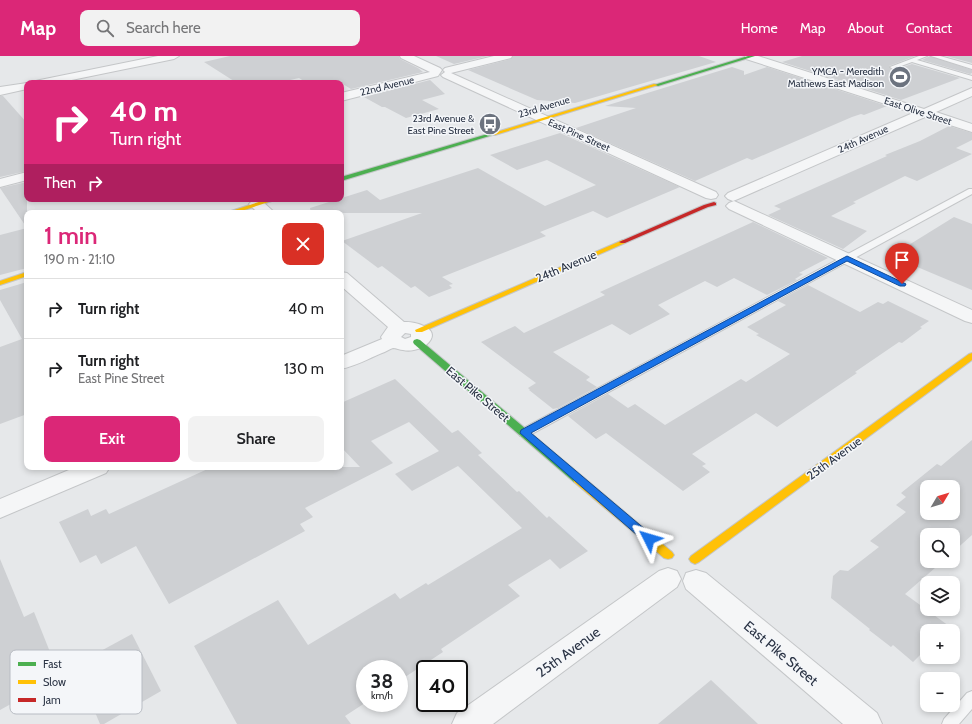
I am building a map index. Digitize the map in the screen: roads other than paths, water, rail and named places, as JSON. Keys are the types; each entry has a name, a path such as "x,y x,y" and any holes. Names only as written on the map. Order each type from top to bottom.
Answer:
{"street":[{"path":"55,80 174,56"},
{"name":"East Pine Street","path":"405,56 544,119 725,206 734,201"},
{"name":"22nd Avenue","path":"344,97 507,56"},
{"name":"East Olive Street","path":"752,56 972,128"},
{"name":"23rd Avenue","path":"344,178 752,56"},
{"path":"0,91 24,87"},
{"name":"24th Avenue","path":"734,201 924,112 972,92"},
{"path":"0,183 24,177"},
{"name":"24th Avenue","path":"344,362 706,206 712,199"},
{"path":"734,201 847,258 972,317"},
{"path":"262,209 271,202"},
{"path":"0,283 24,275"},
{"name":"East Pike Street","path":"344,280 407,335 524,433 668,567"},
{"name":"25th Avenue","path":"695,570 972,356"},
{"path":"0,509 91,470"},
{"path":"668,567 680,552 688,554 695,570"},
{"name":"25th Avenue","path":"468,724 668,567"},
{"name":"East Pike Street","path":"695,570 866,724"}],"lane":[{"path":"893,66 924,56"},
{"path":"934,56 972,67"},
{"path":"911,60 972,78"},
{"path":"524,433 972,191"},
{"path":"949,724 972,698"}],"place":[{"name":"YMCA - Meredith Mathews East Madison","path":"900,77"},
{"name":"23rd Avenue & East Pine Street","path":"490,124"}]}
